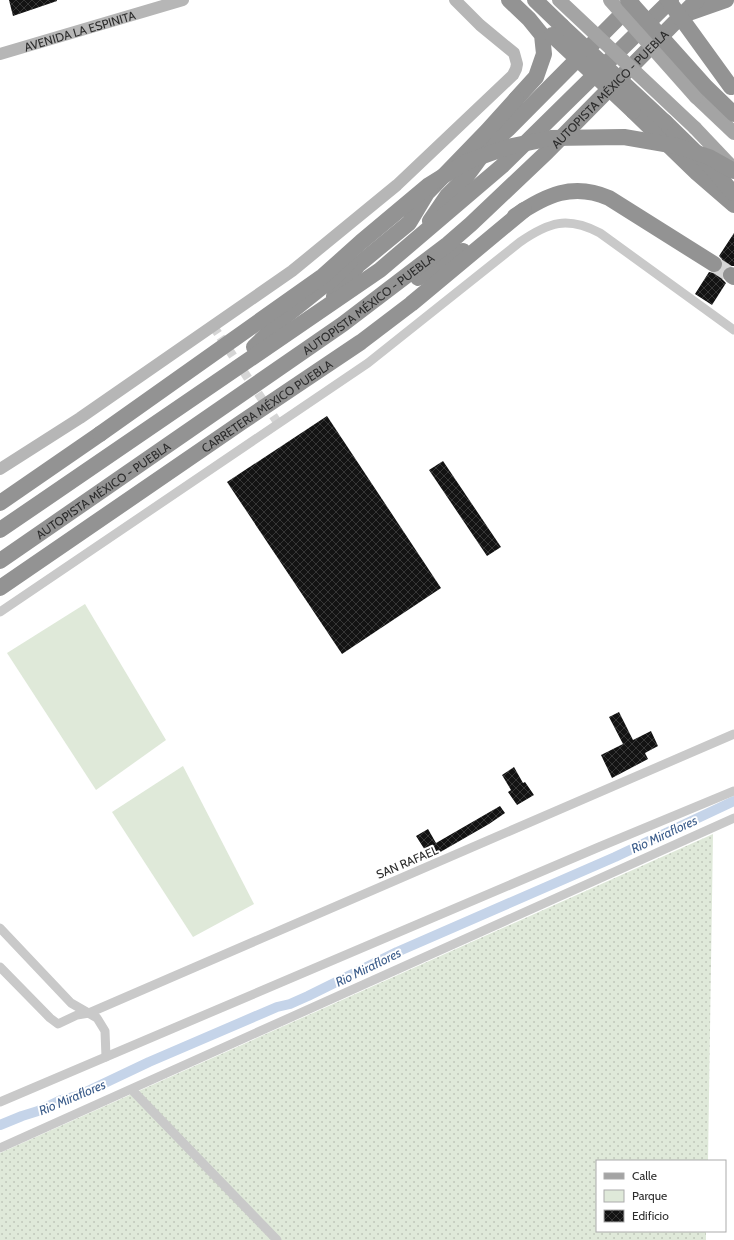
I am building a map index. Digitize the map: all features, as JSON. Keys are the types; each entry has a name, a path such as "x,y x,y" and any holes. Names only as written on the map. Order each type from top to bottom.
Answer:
{"highway":[{"path":"224,376 287,315 338,275 360,250 427,192 487,131 536,77 544,54 542,35 529,19 509,0"},
{"path":"519,0 557,30 664,122 713,169 734,194"},
{"path":"535,0 557,30 633,111 697,173 734,205"},
{"path":"628,0 706,87 734,114"},
{"path":"418,238 447,196 466,177 488,147 508,129 636,0"},
{"path":"668,0 732,89"},
{"name":"AUTOPISTA MÉXICO - PUEBLA","path":"0,530 380,270 502,166 671,0"},
{"name":"AUTOPISTA MÉXICO - PUEBLA","path":"0,561 343,324 422,264 471,224 546,152 697,0"},
{"path":"682,15 726,0"},
{"path":"508,129 516,99"},
{"path":"0,503 323,276 361,242 429,186 466,162 508,147 551,138 624,137 676,146 709,157 734,170"},
{"path":"343,324 478,241 524,210 546,197 568,191 600,194 609,198 714,264"},
{"path":"323,310 358,265 409,223 427,192"},
{"name":"CARRETERA MÉXICO PUEBLA","path":"0,588 229,430 361,342 411,304 524,210"},
{"path":"380,328 408,302 429,279 451,246 471,224"}],"main road":[{"name":"AVENIDA LA ESPINITA","path":"0,54 183,0"},
{"path":"0,469 80,418 292,271 397,184 513,76 516,69 514,53 480,25 455,0"},
{"path":"559,0 695,128 734,170"},
{"path":"610,0 696,98 734,133"}],"street":[{"path":"0,612 368,363 520,242 534,232 550,225 575,224 587,227 600,233 734,330"},
{"name":"SAN RAFAEL","path":"0,967 50,1018 58,1024 77,1015 89,1013 734,734"},
{"path":"0,1102 598,847 734,791"},
{"path":"0,1148 132,1090 734,818"},
{"path":"0,928 71,1003 97,1018 105,1031 106,1057"},
{"path":"132,1090 277,1240"}],"green space":[{"path":"85,604 166,740 96,790 7,653"},
{"path":"183,766 254,904 193,937 112,812"},
{"path":"713,834 708,1160 596,1160 596,1232 706,1232 706,1240 0,1240 0,1153"}],"building":[{"path":"9,0 57,0 57,1 13,16"},
{"path":"734,233 734,266 727,266 723,270 722,279 726,283 712,305 695,294 709,272 718,273 722,269 722,259 719,256"},
{"path":"327,416 441,588 342,654 227,482"},
{"path":"443,461 501,547 487,556 429,470"},
{"path":"619,712 633,740 651,731 658,746 645,753 648,759 612,778 601,755 623,744 609,717"},
{"path":"514,767 523,783 525,782 534,795 517,805 508,792 511,790 502,775"},
{"path":"500,806 505,813 489,824 430,858 416,836 428,829 436,843"}],"waterway":[{"name":"Rio Miraflores","path":"0,1125 38,1111 61,1100 77,1096 149,1062 277,1007 290,1004 397,952 615,857 734,801"}],"tunnel":[{"path":"714,264 731,275"},
{"path":"213,326 278,423"}]}
